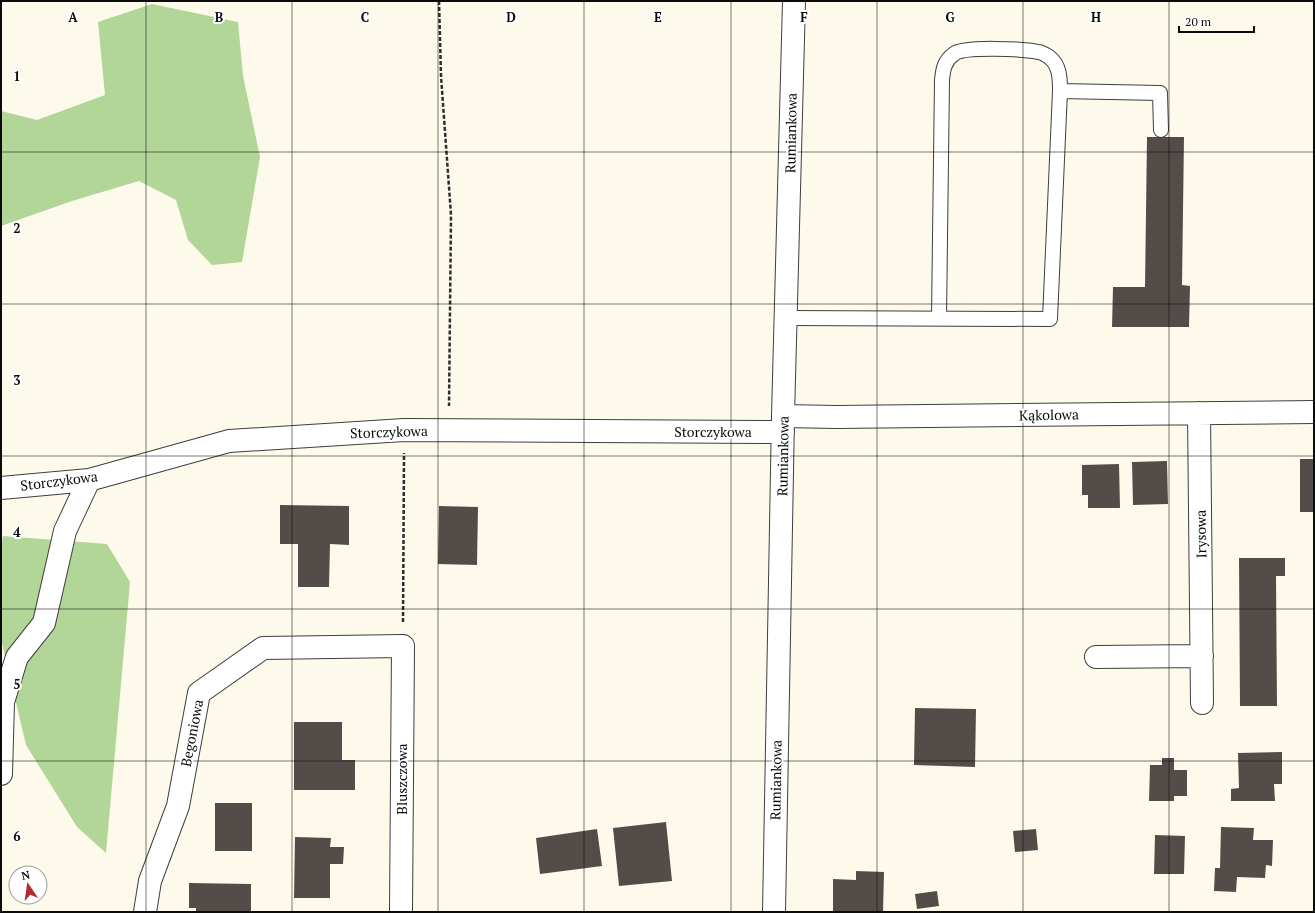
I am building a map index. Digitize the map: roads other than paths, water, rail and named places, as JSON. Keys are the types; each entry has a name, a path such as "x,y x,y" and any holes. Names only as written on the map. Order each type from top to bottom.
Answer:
{"street":[{"name":"Rumiankowa","path":"774,912 783,424 794,1"},
{"name":"Kąkolowa","path":"783,424 836,417 1314,412"},
{"name":"Irysowa","path":"1199,413 1202,703"},
{"name":"Storczykowa","path":"1,488 89,480 229,441 404,430 449,431 783,424"},
{"path":"1,774 3,702 17,657 44,623 65,532 89,480"},
{"name":"Begoniowa","path":"145,912 150,881 178,806 199,693 263,648 402,646"},
{"name":"Bluszczowa","path":"401,912 402,646"},
{"path":"1096,657 1202,656"}],"lane":[{"path":"786,318 1050,319 1060,91 1059,72 1051,58 1040,52 1025,50 966,49 954,53 944,64 942,80 939,318"},
{"path":"1060,91 1160,92 1161,130"}]}
